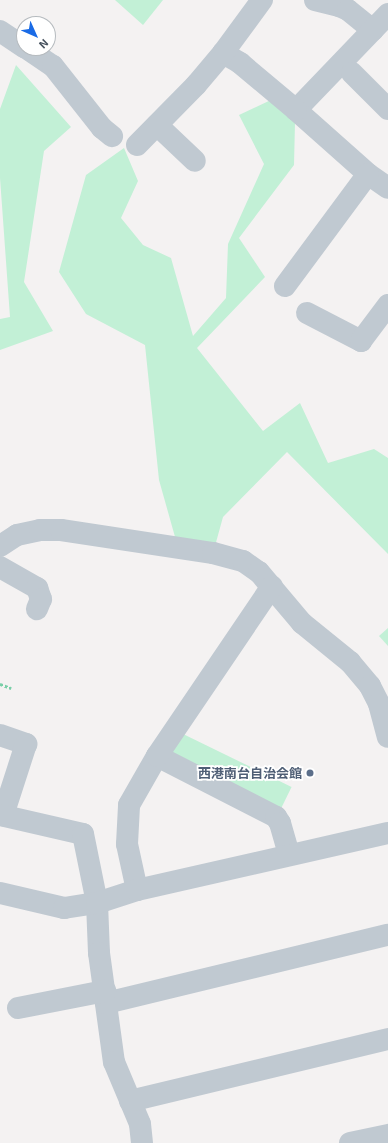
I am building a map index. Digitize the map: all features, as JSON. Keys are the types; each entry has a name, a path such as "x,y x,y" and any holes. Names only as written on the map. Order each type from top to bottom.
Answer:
{"street":[{"path":"137,145 196,85 223,53 262,0"},
{"path":"315,0 339,6 348,10 373,30"},
{"path":"296,110 388,14"},
{"path":"0,31 16,41"},
{"path":"223,53 240,63 368,174 388,188"},
{"path":"38,56 53,66 102,128 112,136"},
{"path":"352,73 388,110"},
{"path":"157,125 194,160"},
{"path":"285,286 368,174"},
{"path":"308,312 361,341 388,305"},
{"path":"0,546 17,535 40,530 61,530 213,553 243,561 259,572 302,623 350,662 370,686 381,710 388,737"},
{"path":"0,567 37,588 41,599 37,609"},
{"path":"137,890 127,844 129,805 157,756 272,586"},
{"path":"0,735 26,744 1,815 83,834 97,903 99,953 114,1062 140,1124 142,1143"},
{"path":"157,756 276,817 280,824 288,855"},
{"path":"0,893 64,908 97,903 137,890 388,833"},
{"path":"18,1008 106,997 388,935"},
{"path":"130,1101 388,1039"},
{"path":"350,1143 388,1135"}],"path":[{"path":"0,684 11,688"}],"green space":[{"path":"115,0 163,0 143,25"},
{"path":"16,65 71,127 44,151 24,282 53,331 0,350 0,319 10,317 0,178 0,109"},
{"path":"273,99 295,123 294,165 239,238 265,277 197,348 263,431 300,403 328,463 374,449 388,458 388,554 287,452 223,517 215,546 177,544 159,480 145,345 86,314 59,272 86,175 124,148 138,181 121,218 143,245 171,258 193,336 226,298 228,244 264,164 239,115"},
{"path":"388,628 388,646 379,636"},
{"path":"181,733 292,787 280,811 169,757"}],"place":[{"name":"西港南台自治会館","path":"310,773"}]}
